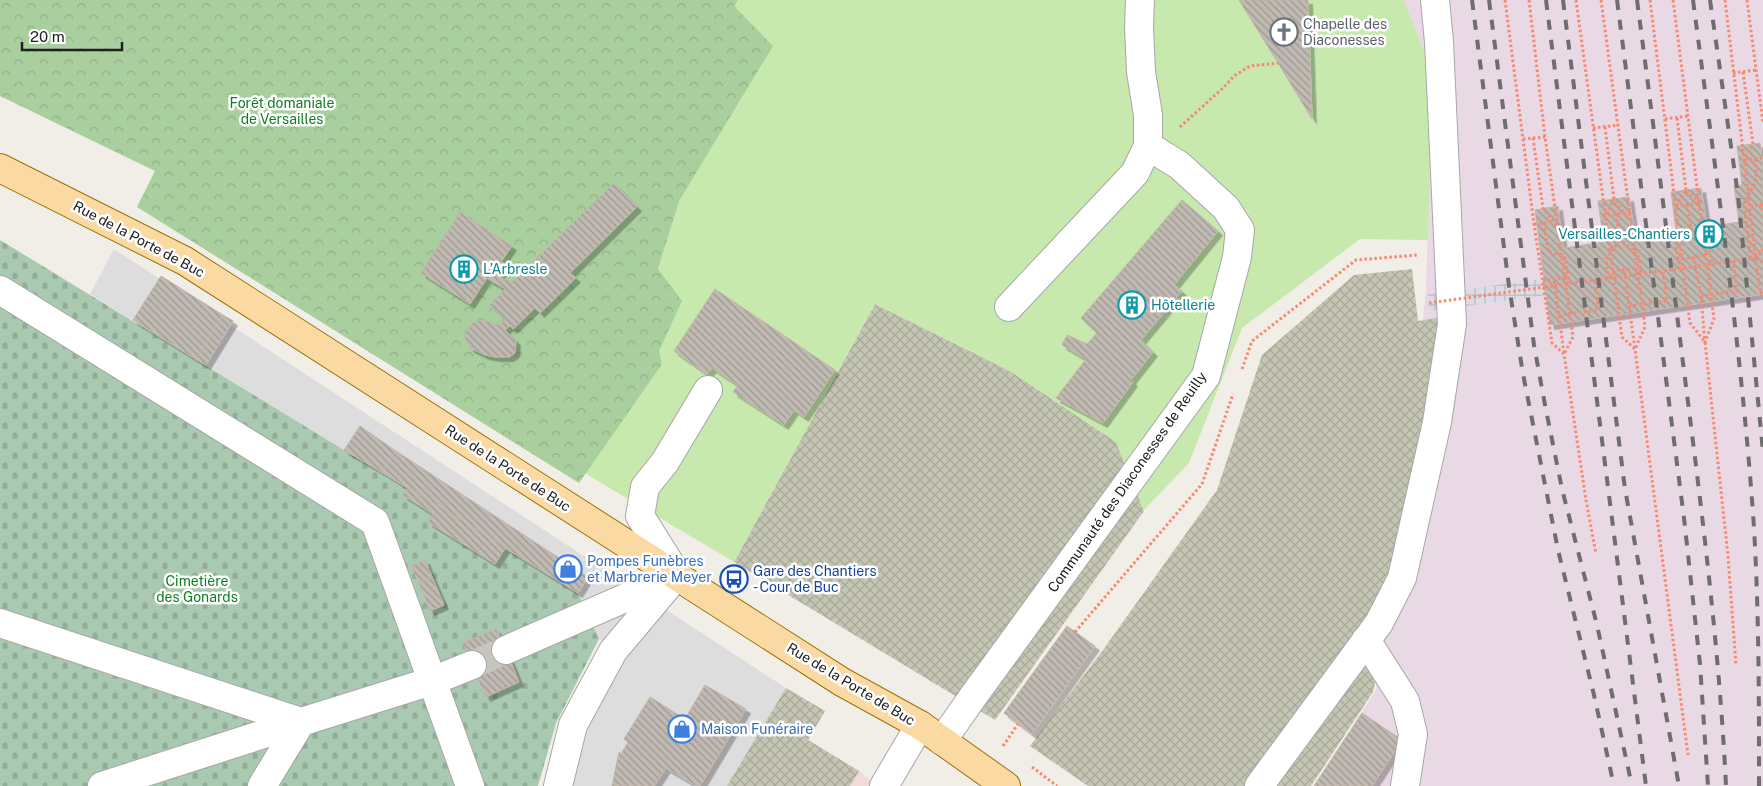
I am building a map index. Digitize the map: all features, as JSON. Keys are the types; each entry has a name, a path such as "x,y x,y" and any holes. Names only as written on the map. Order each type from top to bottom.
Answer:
{"main road":[{"name":"Rue de la Porte de Buc","path":"0,168 185,261 842,682 920,725 1006,786"}],"lane":[{"path":"1009,307 1136,173 1148,146 1148,115 1141,72 1140,0"},
{"path":"1259,786 1379,623 1402,578 1437,422 1452,324 1439,42 1434,0"},
{"name":"Communauté des Diaconesses de Reuilly","path":"942,741 1206,376 1237,257 1240,230 1226,208 1179,165 1148,146"},
{"path":"0,290 374,522 470,786"},
{"path":"677,575 640,516 643,497 645,487 666,462 708,390"},
{"path":"506,650 677,575"},
{"path":"558,786 573,725 613,651 677,575"},
{"path":"0,623 301,722"},
{"path":"1366,640 1405,700 1413,734 1405,786"},
{"path":"102,786 432,681 472,665"},
{"path":"262,786 301,722"},
{"path":"884,786 920,725"}],"path":[{"path":"1505,0 1522,139 1552,343 1564,354"},
{"path":"1529,0 1545,136 1573,338 1564,354"},
{"path":"1576,0 1622,337 1635,349"},
{"path":"1602,0 1644,327 1635,349"},
{"path":"1650,0 1690,323 1705,342"},
{"path":"1673,0 1714,319 1705,342"},
{"path":"1725,0 1760,292 1763,295"},
{"path":"1747,0 1763,123"},
{"path":"1182,125 1234,76 1250,66 1278,63"},
{"path":"1733,73 1756,70"},
{"path":"1743,72 1753,144 1744,161 1748,194"},
{"path":"1665,119 1688,116"},
{"path":"1677,118 1686,190 1700,203 1704,239"},
{"path":"1593,128 1618,125"},
{"path":"1605,127 1614,199 1605,220 1610,254"},
{"path":"1522,139 1545,136"},
{"path":"1533,138 1543,208 1557,227 1560,256"},
{"path":"1751,258 1744,203 1757,179 1754,158"},
{"path":"1744,160 1763,158"},
{"path":"1681,240 1676,205 1686,190"},
{"path":"1614,199 1628,217 1632,250"},
{"path":"1676,206 1700,203"},
{"path":"1688,204 1691,230 1709,243 1712,264"},
{"path":"1750,206 1762,204 1763,212"},
{"path":"1605,215 1629,212"},
{"path":"1616,214 1620,240 1638,255 1641,274"},
{"path":"1534,224 1557,221"},
{"path":"1544,223 1548,251 1565,258 1569,284"},
{"path":"1680,269 1676,245 1691,230"},
{"path":"1608,279 1606,259 1620,240"},
{"path":"1757,258 1763,249"},
{"path":"1240,377 1252,341 1356,260 1420,254 1421,264"},
{"path":"1682,259 1707,255"},
{"path":"1694,257 1701,296 1728,556 1736,665"},
{"path":"1426,303 1751,258 1757,258 1763,262"},
{"path":"1701,296 1737,292 1733,261"},
{"path":"1612,271 1636,268"},
{"path":"1624,269 1688,755"},
{"path":"1629,306 1667,301 1663,271"},
{"path":"1543,281 1565,277"},
{"path":"1554,279 1586,500 1596,554"},
{"path":"1559,315 1598,310 1596,280"},
{"path":"1075,632 1202,484 1236,386"},
{"path":"1002,746 1018,724"}],"shaded area":[{"path":"1404,0 1763,0 1763,786 1314,786 1375,692 1393,578 1426,291 1432,72"},
{"path":"114,249 786,688 825,711 808,740 859,771 850,786 573,786 584,730 625,659 599,639 588,614 344,450 90,294"},
{"path":"1412,269 1418,321 1449,316 1373,692 1311,786 1088,786 1030,746 1103,650 1217,490 1262,355 1354,275"},
{"path":"1544,279 1546,295 1429,311 1428,294"},
{"path":"875,304 1010,371 1116,442 1144,511 995,720 734,562"},
{"path":"786,688 825,711 808,740 859,771 850,786 727,786"},
{"path":"859,771 877,786 850,786"}],"green space":[{"name":"Forêt domaniale de Versailles","path":"0,0 738,0 734,6 773,46 679,201 658,269 682,301 659,351 662,364 579,483 137,207 155,171 0,96"},
{"path":"493,0 1404,0 1432,72 1428,240 1360,239 1242,328 1189,463 1144,510 1116,442 1010,371 875,304 734,562 137,207"},
{"name":"Cimetière des Gonards","path":"0,240 578,593 599,639 556,723 538,786 0,786"}],"building":[{"name":"Chapelle des Diaconesses","path":"1239,0 1308,0 1312,119 1278,63"},
{"name":"Versailles-Chantiers","path":"1760,143 1763,168 1763,294 1550,325 1535,210 1558,206 1563,248 1604,242 1598,201 1629,197 1635,237 1676,231 1671,192 1701,188 1707,227 1739,222 1734,186 1742,185 1737,146"},
{"name":"L’Arbresle","path":"614,183 637,207 570,273 576,278 540,313 535,308 513,329 510,326 505,330 516,341 515,353 509,357 496,357 485,355 470,348 465,338 466,332 472,323 483,320 499,325 505,320 490,305 505,289 487,278 470,304 421,273 460,212 512,246 501,262 507,265 499,276 511,283"},
{"name":"Hôtellerie","path":"1182,200 1218,231 1174,285 1182,291 1141,340 1153,352 1131,380 1133,382 1103,423 1056,398 1086,359 1062,345 1067,335 1087,344 1097,333 1081,318"},
{"path":"161,276 223,315 196,359 133,320"},
{"path":"715,289 835,370 804,417 794,410 784,425 733,392 738,385 712,368 707,374 674,351"},
{"path":"223,315 233,321 206,365 196,359"},
{"path":"360,426 396,451 382,472 344,450"},
{"path":"396,451 588,577 578,593 382,472"},
{"path":"409,488 506,547 495,564 428,522 433,514 403,495"},
{"path":"425,560 432,577 419,583 411,566"},
{"path":"432,577 444,605 430,611 419,583"},
{"path":"1067,626 1095,646 1032,734 1004,713"},
{"path":"496,629 501,639 468,655 463,643"},
{"path":"501,639 510,660 476,675 468,655"},
{"path":"510,660 519,682 486,697 476,675"},
{"name":"Maison Funéraire","path":"705,685 746,709 700,786 666,768 654,786 612,786 619,752 621,754 628,742 624,739 650,697 685,719"},
{"path":"1362,713 1402,740 1372,786 1314,786"}],"tunnel":[{"path":"472,665 506,650"}],"railway":[{"path":"1472,0 1509,286 1523,374 1558,550 1594,695 1614,786"},
{"path":"1489,0 1534,345 1562,489 1597,625 1632,786"},
{"path":"1546,0 1646,786"},
{"path":"1563,0 1625,489 1679,786"},
{"path":"1617,0 1684,518 1700,664 1708,786"},
{"path":"1637,0 1703,521 1719,680 1726,786"},
{"path":"1693,0 1728,264 1749,462 1757,592 1759,786"},
{"path":"1710,0 1738,195 1763,452"}],"place":[{"name":"Chapelle des Diaconesses","path":"1284,32"},
{"name":"Versailles-Chantiers","path":"1709,234"},
{"name":"L’Arbresle","path":"464,269"},
{"name":"Hôtellerie","path":"1132,305"},
{"name":"Pompes Funèbres et Marbrerie Meyer","path":"568,569"},
{"name":"Gare des Chantiers - Cour de Buc","path":"734,579"},
{"name":"Maison Funéraire","path":"682,729"}]}
